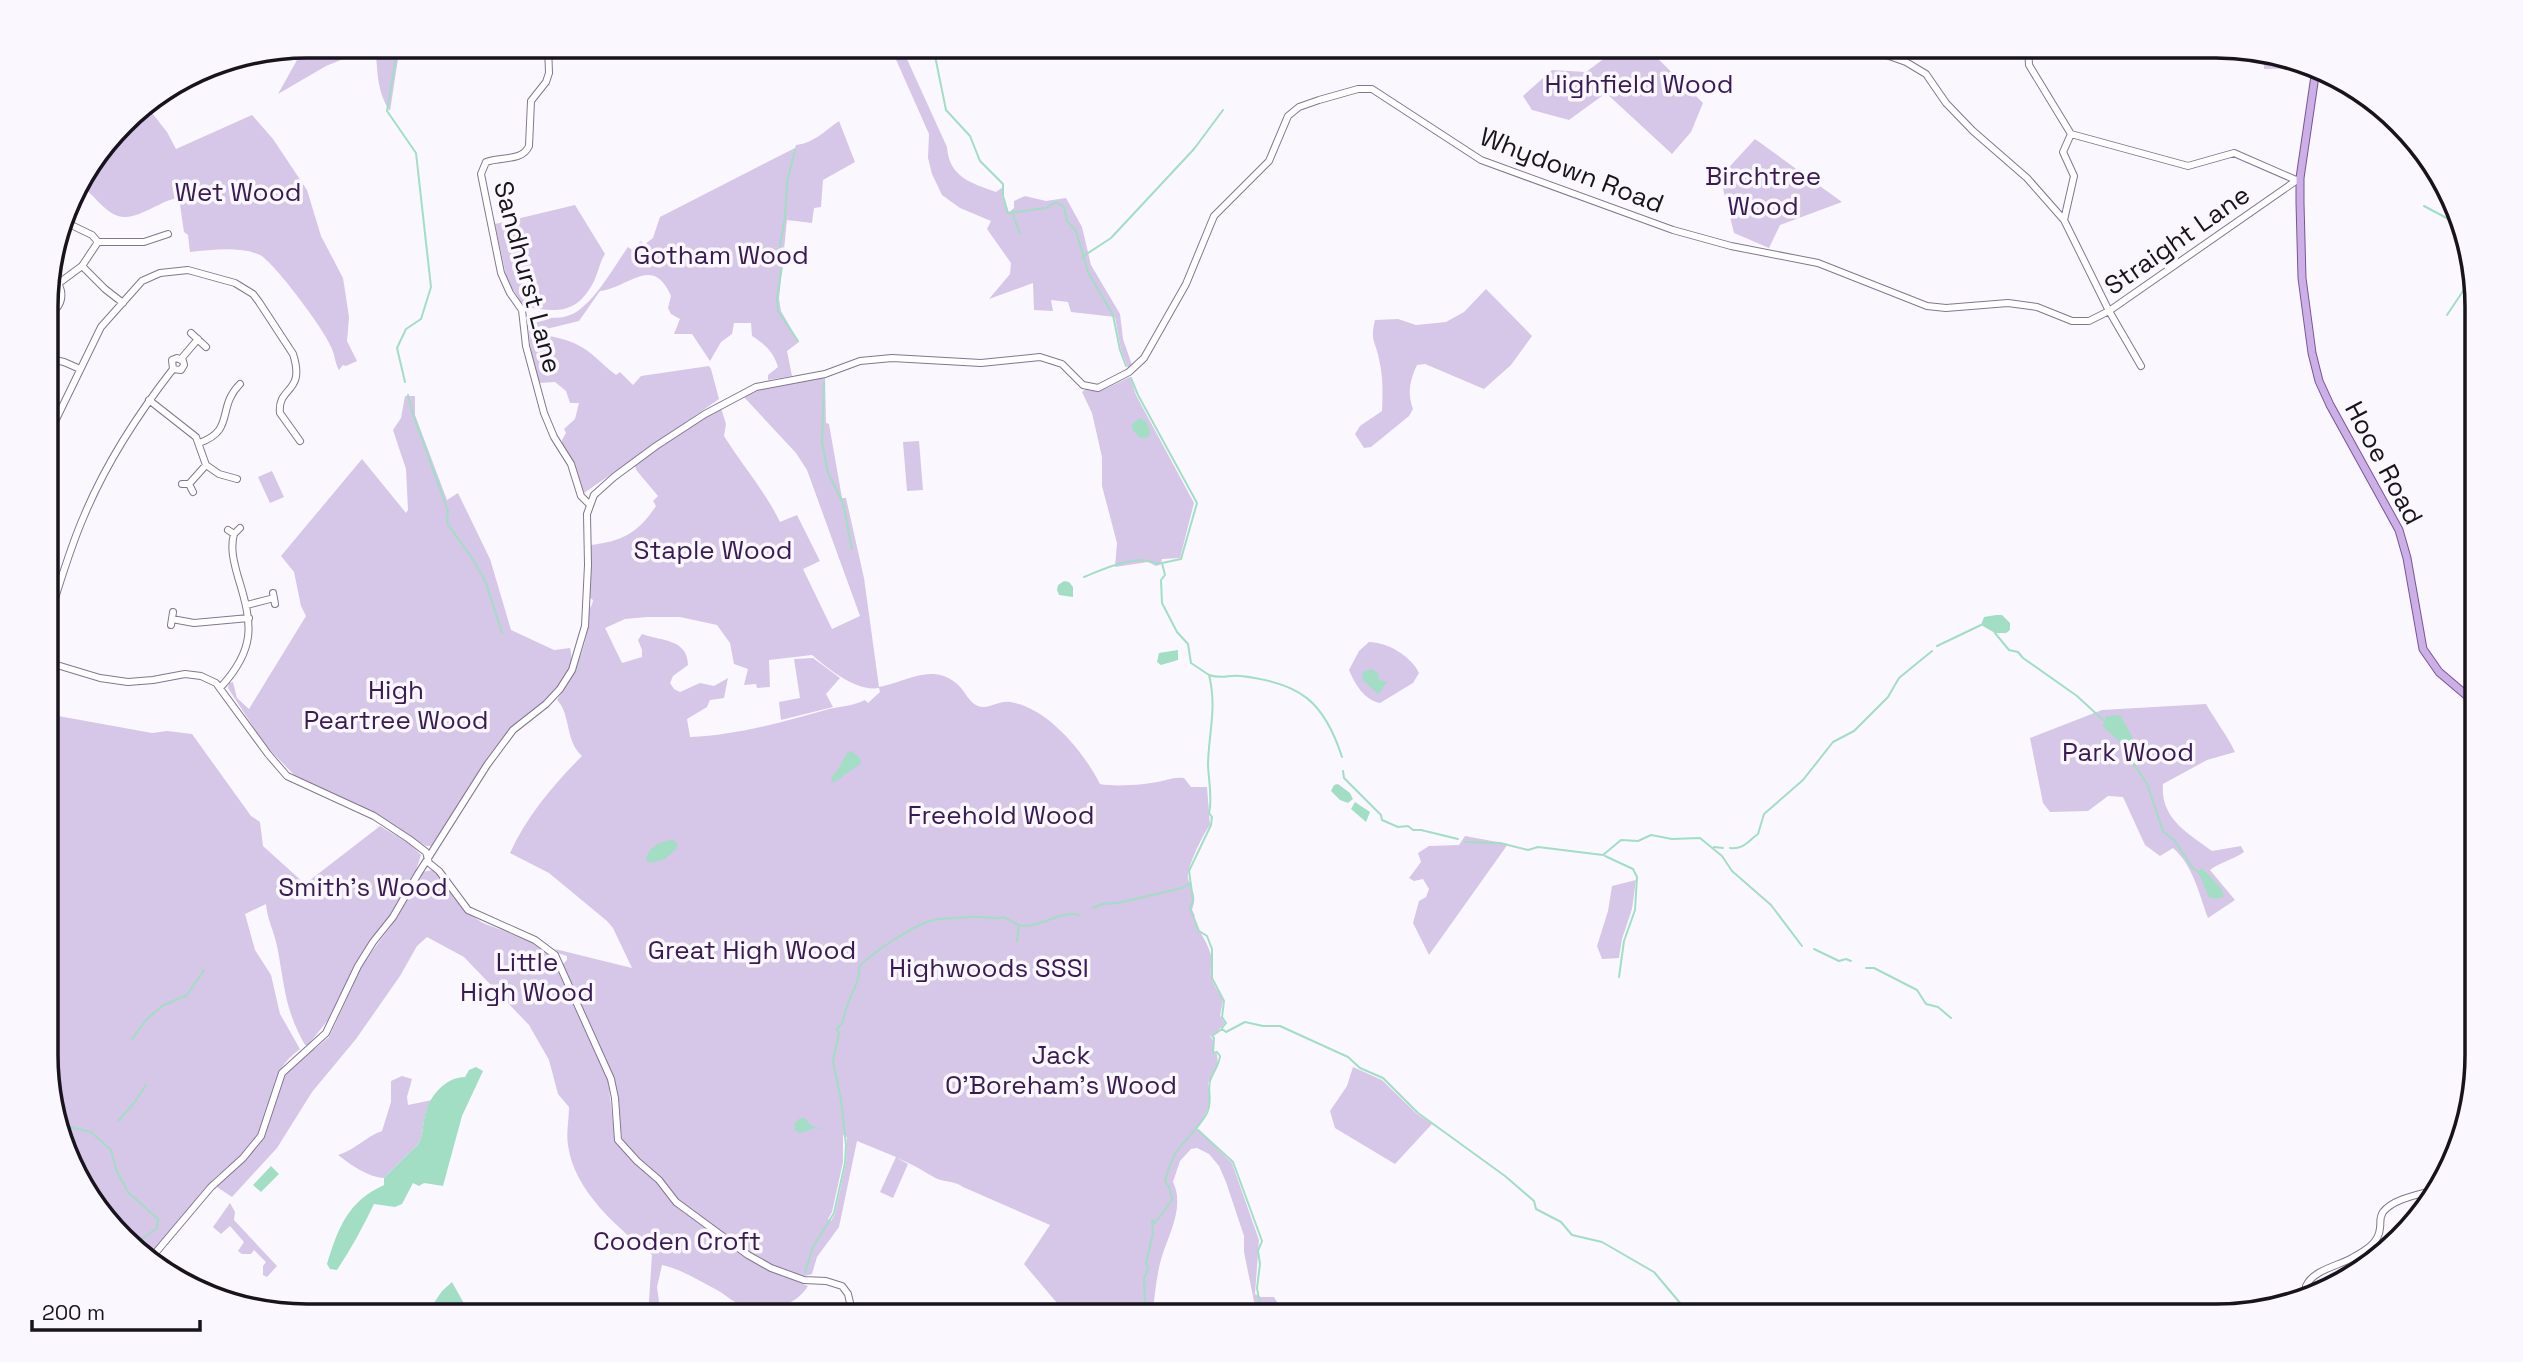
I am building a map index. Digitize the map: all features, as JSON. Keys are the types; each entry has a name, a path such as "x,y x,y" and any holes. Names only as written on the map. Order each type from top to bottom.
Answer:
{"main road":[{"name":"Hooe Road","path":"2314,78 2298,179 2302,278 2312,353 2319,381 2330,405 2399,530 2423,649 2439,672 2465,694"}],"street":[{"name":"Sandhurst Lane","path":"548,58 546,82 531,101 526,151 519,157 486,162 481,174 501,273 522,310 526,346 544,413 554,437 571,464 581,496 589,504"},
{"path":"1895,58 1926,74 1945,103 2027,178 2064,220 2109,312 2141,366"},
{"path":"2029,58 2029,65 2071,134 2188,166 2234,153 2298,179"},
{"name":"Whydown Road","path":"589,504 594,495 614,477 645,454 705,414 756,387 825,374 860,361 892,358 981,363 1030,356 1051,358 1062,364 1083,385 1098,388 1129,372 1144,358 1186,284 1214,216 1269,162 1288,116 1299,107 1319,100 1368,88 1380,92 1481,160 1673,230 1731,246 1818,263 1927,306 1946,308 2008,303 2037,307 2072,321"},
{"path":"2064,220 2074,176 2063,152 2071,134"},
{"name":"Straight Lane","path":"2072,321 2089,321 2109,312 2298,179"},
{"path":"79,229 83,221"},
{"path":"72,225 92,234 98,242"},
{"path":"98,242 157,243 168,234"},
{"path":"68,309 59,306 59,283 82,266 98,242"},
{"path":"82,266 123,303"},
{"path":"58,415 101,327 142,281 165,272 188,270 244,288 259,302 293,354 298,374 279,408 300,441"},
{"path":"191,333 206,346"},
{"path":"272,340 280,335"},
{"path":"58,591 84,515 113,457 149,400 173,369 172,360 181,359 198,339"},
{"path":"58,361 80,369"},
{"path":"199,443 219,432 227,406 237,387 227,384"},
{"path":"149,400 190,431 199,443 206,465 236,479"},
{"path":"285,438 294,435"},
{"path":"193,492 186,484 206,465"},
{"path":"228,477 231,468"},
{"path":"155,1253 204,1195 243,1158 261,1136 282,1073 326,1033 358,966 393,917 487,765 513,730 546,704 572,670 585,626 589,504"},
{"path":"220,688 244,657 250,633 247,605 233,559 231,532 240,528"},
{"path":"247,605 274,598"},
{"path":"172,619 194,623 249,618"},
{"path":"58,665 100,678 128,682 191,674 208,678 220,688 287,776 374,816 426,852 468,910 536,940 555,955 611,1079 618,1140 683,1208 748,1255 785,1275 842,1286 848,1294 850,1304"},
{"path":"2306,1287 2316,1274 2353,1258 2374,1243 2379,1237 2380,1218 2387,1208 2422,1194"}],"green space":[{"path":"346,58 326,66 278,94 297,60"},
{"path":"376,58 398,58 390,111 380,88"},
{"path":"895,58 906,58 947,147 952,165 963,177 996,192 1003,187 1002,196 1008,213 1014,208 1014,201 1025,196 1046,201 1066,198 1082,227 1091,265 1120,314 1123,339 1132,365 1128,368 1121,350 1115,317 1071,312 1068,302 1051,300 1053,311 1034,310 1033,283 989,299 1010,274 1011,263 987,229 991,221 960,208 942,195 928,158 929,134"},
{"name":"Highfield Wood","path":"1605,58 1657,58 1703,103 1691,132 1672,154 1606,93 1569,120 1532,110 1523,96 1552,70 1586,72"},
{"path":"2264,63 2288,68 2264,69"},
{"name":"Wet Wood","path":"151,112 176,149 252,115 273,139 307,190 321,236 343,278 349,317 347,341 357,361 343,365 339,370 328,341 311,314 276,270 260,255 235,250 190,252 179,198 127,217 118,216 87,190 109,155"},
{"name":"Gotham Wood","path":"839,121 855,162 823,180 821,207 814,208 812,223 787,220 779,299 781,311 799,342 787,351 792,376 768,380 768,375 778,367 768,349 752,336 751,323 734,323 732,334 721,342 710,361 692,334 674,334 680,319 671,314 668,308 671,296 657,277 649,275 600,291 579,321 538,331 582,347 616,375 620,372 633,385 641,376 709,366 711,369 719,399 584,493 573,462 562,444 566,433 564,429 575,419 579,403 570,403 566,391 555,382 539,383 531,355 529,330 540,318 564,317 584,306 628,247 632,250 641,241 644,245 653,238 660,217 795,148 796,145 813,140"},
{"name":"Birchtree Wood","path":"1755,139 1842,202 1780,225 1769,248 1734,233 1720,177"},
{"path":"575,205 605,254 594,281 585,295 571,307 545,310 524,307 507,280 495,224"},
{"path":"1486,289 1532,336 1511,365 1484,389 1425,364 1417,365 1410,387 1413,409 1409,416 1371,447 1364,448 1355,434 1360,426 1382,411 1381,372 1373,337 1375,320 1398,319 1416,325 1446,322 1464,312"},
{"name":"Highwoods SSSI","path":"825,377 826,423 829,424 842,498 846,498 864,578 879,687 928,674 947,677 978,706 1010,702 1037,712 1074,745 1100,784 1139,784 1184,778 1191,787 1207,787 1210,825 1192,859 1188,878 1194,896 1193,917 1210,952 1212,978 1223,1000 1220,1016 1225,1023 1210,1036 1218,1065 1208,1083 1210,1100 1207,1111 1197,1129 1232,1163 1259,1240 1255,1294 1274,1297 1278,1304 1255,1304 1244,1252 1244,1236 1226,1182 1219,1166 1209,1154 1197,1148 1191,1149 1180,1161 1173,1182 1177,1210 1160,1263 1154,1304 1058,1304 1024,1264 1050,1225 959,1185 936,1178 897,1158 908,1164 893,1198 880,1192 896,1157 857,1141 839,1227 817,1257 812,1274 805,1276 788,1273 749,1254 680,1202 622,1139 617,1093 610,1072 563,964 567,956 555,949 632,968 607,921 549,873 510,853 524,826 561,778 582,756 573,743 557,700 575,668 587,633 588,613 593,600 590,598 591,545 629,534 643,523 656,506 653,501 658,496 634,464 721,408 726,424 724,436 780,522 797,515 820,561 803,569 832,629 860,616 807,470 796,453 743,396 755,390","holes":["680,617 717,625 730,643 734,664 748,669 744,685 770,687 769,660 812,655 852,683 861,687 879,688 880,692 868,703 865,700 743,731 690,737 687,719 707,707 710,700 724,698 728,678 714,686 700,683 680,692 670,683 673,676 688,665 683,650 672,642 642,634 638,640 642,657 622,663 605,628 625,619","843,1135 847,1137 846,1163 835,1214 831,1221 828,1219 843,1162"]},
{"path":"1130,377 1136,395 1194,503 1180,558 1162,559 1161,564 1156,566 1148,562 1115,567 1117,543 1102,486 1102,457 1092,413 1082,392 1086,389 1105,389"},
{"name":"High Peartree Wood","path":"405,396 415,396 415,415 447,500 458,493 490,559 511,630 554,650 570,648 571,661 562,683 513,726 490,754 431,846 426,846 396,827 298,779 265,745 228,688 229,683 233,682 237,698 249,709 306,616 301,606 294,572 281,556 362,459 406,513 408,510 406,469 393,430 401,418"},
{"path":"919,441 923,490 907,491 903,442"},
{"path":"272,471 284,497 270,503 258,477"},
{"path":"1369,642 1383,644 1398,651 1419,673 1413,683 1380,703 1365,695 1349,670 1359,651"},
{"path":"813,658 840,678 826,694 833,707 781,720 779,702 800,698 794,659"},
{"name":"Park Wood","path":"2206,704 2235,752 2207,760 2163,784 2163,796 2177,824 2212,851 2241,846 2244,852 2210,870 2235,900 2208,918 2186,863 2173,848 2160,856 2145,845 2123,797 2108,796 2088,811 2050,812 2043,803 2030,738 2102,710"},
{"name":"Smith's Wood","path":"58,716 152,733 167,731 192,734 251,816 260,822 263,846 305,884 380,826 410,844 421,855 414,876 385,925 359,958 328,1020 308,1045 305,1045 298,1032 289,1008 266,904 245,914 255,950 271,975 280,1014 300,1049 281,1068 264,1122 253,1142 205,1188 153,1251 109,1207 83,1165 66,1119 58,1071"},
{"path":"1465,836 1508,844 1429,955 1413,923 1419,901 1426,897 1429,889 1423,879 1414,881 1409,878 1421,862 1418,853 1429,846 1459,845"},
{"name":"Little High Wood","path":"432,870 440,874 466,912 483,923 528,940 551,956 608,1080 615,1140 658,1182 683,1212 757,1264 808,1286 803,1293 787,1304 738,1304 690,1276 662,1265 657,1287 659,1304 649,1304 652,1255 612,1220 588,1193 579,1178 568,1145 569,1107 558,1094 549,1060 529,1025 464,957 427,937 417,946 400,976 356,1039 312,1092 277,1148 232,1197 217,1187 262,1137 285,1075 304,1054 329,1037 364,962 391,926 423,872"},
{"path":"1636,880 1632,909 1619,958 1602,959 1597,946 1608,911 1612,886"},
{"path":"1353,1067 1382,1080 1417,1114 1432,1124 1395,1164 1335,1128 1330,1111 1347,1086"},
{"path":"402,1076 412,1079 407,1097 408,1105 432,1100 417,1146 384,1178 378,1177 360,1170 338,1155 382,1131 391,1102 391,1081"},
{"path":"230,1203 235,1212 234,1220 277,1266 267,1277 263,1275 266,1262 254,1250 251,1254 238,1251 244,1242 230,1226 221,1234 213,1227"}],"shaded area":[{"path":"1140,418 1148,426 1150,434 1147,438 1139,437 1132,429 1132,424"},
{"path":"1064,581 1073,587 1073,597 1059,595 1058,585"},
{"path":"2002,615 2010,623 2010,630 2006,633 1995,633 1981,625 1984,617"},
{"path":"1178,650 1178,660 1161,665 1157,662 1159,653"},
{"path":"1371,669 1378,673 1379,680 1387,682 1378,694 1362,679 1363,672"},
{"path":"2120,715 2134,740 2129,752 2103,726 2106,716"},
{"path":"851,751 859,757 861,763 833,783 831,777"},
{"path":"1338,784 1350,793 1353,799 1348,803 1340,800 1331,791 1334,785"},
{"path":"1355,802 1370,812 1366,822 1351,809"},
{"path":"673,840 677,843 677,848 665,859 650,863 646,860 655,846"},
{"path":"2202,868 2221,888 2224,896 2217,899 2209,897 2198,872"},
{"path":"476,1067 483,1071 462,1116 443,1186 424,1183 419,1186 413,1183 402,1204 395,1207 374,1204 337,1270 330,1269 327,1264 340,1227 361,1199 384,1185 384,1178 419,1142 425,1113 433,1096 442,1086 465,1077 469,1070"},
{"path":"800,1118 805,1118 810,1125 824,1130 814,1128 800,1133 795,1130 794,1124"},
{"path":"271,1166 279,1174 261,1192 253,1185"},
{"path":"452,1282 464,1304 433,1304"}],"waterway":[{"path":"396,58 387,111 416,153 431,287 421,319 406,329 397,348 405,382"},
{"path":"935,58 946,110 970,136 980,161 1003,184 1008,213 1046,208 1056,202 1064,207 1067,221 1076,231 1088,272 1113,315 1126,366"},
{"path":"1082,257 1111,238 1194,149 1223,110"},
{"path":"795,150 787,182 780,245 782,266 777,298 778,311 798,341"},
{"path":"2424,206 2449,219"},
{"path":"1013,215 1020,234"},
{"path":"2447,315 2465,288"},
{"path":"1131,378 1197,503 1181,559 1162,563 1165,575 1161,580 1162,603 1177,632 1188,644 1191,663 1209,675 1211,687 1208,763 1209,813 1212,817 1211,825 1189,871 1193,900 1190,908 1199,931 1207,936 1212,949 1212,978 1224,1001 1222,1017 1226,1023 1222,1028"},
{"path":"824,382 822,442 828,473 843,503 852,549"},
{"path":"408,395 448,511 447,523 486,583 502,633"},
{"path":"1084,577 1130,561 1162,563"},
{"path":"1937,646 1981,625"},
{"path":"1995,633 2009,650 2018,652 2077,696 2103,720"},
{"path":"1730,848 1742,846 1758,834 1764,814 1803,780 1833,742 1854,731 1888,697 1899,678 1932,651"},
{"path":"1209,675 1262,679 1294,690 1307,698 1327,722 1342,757"},
{"path":"2129,752 2130,757"},
{"path":"2132,761 2147,784 2163,831 2175,841 2198,872"},
{"path":"1343,771 1344,778 1381,815 1382,820 1398,827 1408,826 1413,830 1458,839"},
{"path":"1465,842 1500,843 1528,850 1538,847 1603,855 1621,840 1638,841 1651,835 1672,839 1700,838 1771,905 1802,946"},
{"path":"1714,847 1723,848"},
{"path":"1605,856 1633,869 1637,877 1635,910 1624,941 1619,977"},
{"path":"1093,908 1182,888 1190,883"},
{"path":"805,1272 813,1247 834,1213 845,1163 846,1145 841,1100 833,1061 839,1033 837,1029 843,1022 859,967 894,940 933,920 1003,917 1026,926 1065,915 1079,915"},
{"path":"1017,941 1019,925"},
{"path":"1814,949 1839,961 1851,961"},
{"path":"1866,968 1874,968 1917,990 1926,1004 1938,1007 1951,1018"},
{"path":"132,1039 146,1020 162,1006 187,995 204,970"},
{"path":"1144,1304 1144,1279 1153,1233 1152,1220 1155,1223 1172,1200 1165,1181 1173,1158 1209,1108 1210,1081 1220,1056 1217,1052 1213,1053 1212,1036 1222,1029 1226,1032 1245,1022 1280,1026 1348,1057 1360,1068 1383,1078 1418,1113 1505,1176 1534,1201 1536,1209 1561,1222 1572,1235 1602,1242 1654,1272 1681,1304"},
{"path":"118,1121 146,1085"},
{"path":"68,1127 91,1132 111,1150 117,1172 128,1192 158,1219 157,1228 141,1240"},
{"path":"1198,1130 1233,1162 1262,1241 1258,1251 1260,1264 1257,1288 1260,1304"}],"park label":[{"name":"Staple Wood","path":"713,550"},
{"name":"Freehold Wood","path":"1001,815"},
{"name":"Great High Wood","path":"752,950"},
{"name":"Jack O'Boreham's Wood","path":"1061,1070"},
{"name":"Cooden Croft","path":"677,1241"}]}
